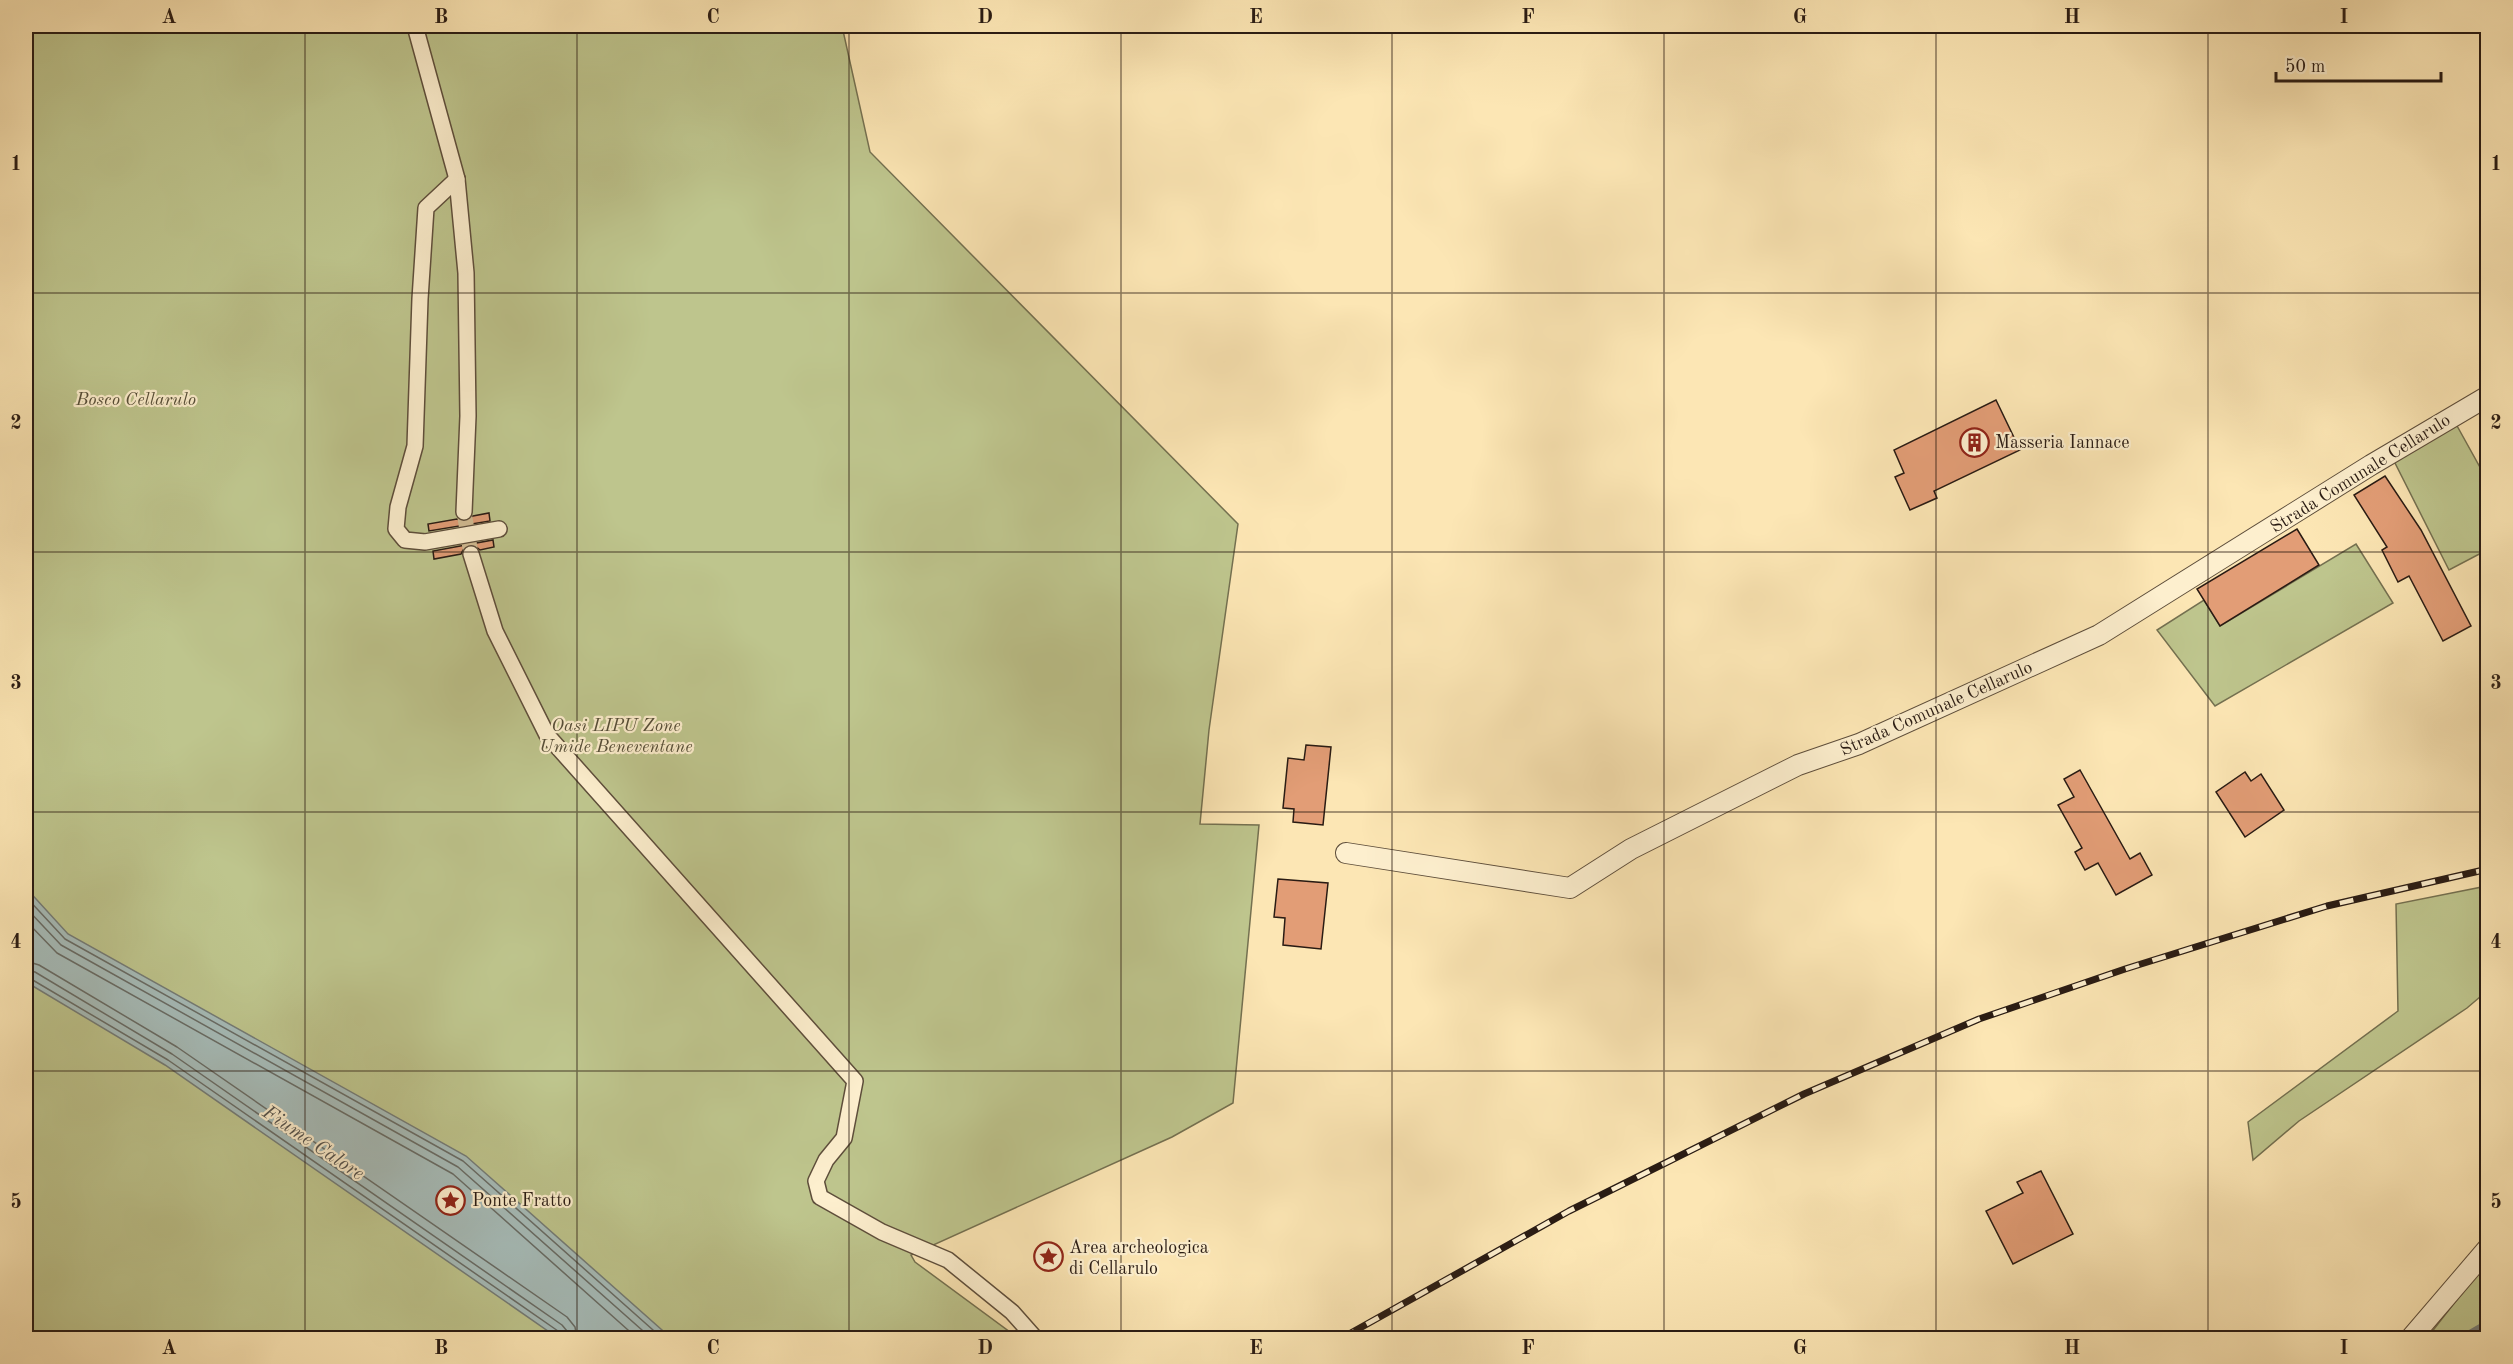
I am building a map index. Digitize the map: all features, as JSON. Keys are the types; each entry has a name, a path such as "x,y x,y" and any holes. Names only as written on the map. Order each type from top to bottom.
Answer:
{"street":[{"path":"415,26 457,180 466,273 468,416 464,512"},
{"path":"457,180 426,208 420,299 416,447 398,507 396,528 405,540 425,542 499,529"},
{"name":"Strada Comunale Cellarulo","path":"1346,853 1570,888 1631,849 1798,765 1859,744 2099,635 2371,465 2487,396"},
{"path":"471,554 495,631 547,735 855,1081 844,1138 826,1160 816,1181 820,1197 882,1232 948,1260 1012,1312 1035,1338"},
{"path":"2411,1338 2487,1248"}],"green space":[{"name":"Oasi LIPU Zone Umide Beneventane","path":"26,26 842,26 870,152 1238,524 1209,730 1200,824 1259,825 1233,1103 1172,1137 911,1255 915,1262 1018,1338 26,1338"},
{"path":"2456,424 2487,480 2487,550 2449,570 2394,461"},
{"path":"2356,544 2393,603 2215,706 2157,630 2204,600 2220,626"},
{"path":"2487,886 2487,991 2467,1008 2299,1121 2253,1160 2248,1122 2398,1011 2396,904"},
{"path":"2487,1261 2487,1338 2427,1338"}],"water":[{"name":"Fiume Calore","path":"26,888 68,934 466,1156 671,1338 558,1338 165,1065 26,982"}],"building":[{"name":"Masseria Iannace","path":"1996,400 2020,450 1934,491 1937,498 1910,510 1895,477 1904,473 1894,450"},
{"path":"2385,476 2421,530 2471,626 2443,641 2409,576 2398,582 2382,550 2387,547 2354,495"},
{"path":"489,513 490,521 429,531 428,524 457,519 464,522 473,516"},
{"path":"2297,529 2319,565 2220,626 2197,589"},
{"path":"493,540 494,547 480,550 474,545 469,545 461,554 434,559 433,551"},
{"path":"1306,745 1331,747 1323,825 1293,822 1294,809 1283,808 1288,758 1304,760"},
{"path":"2080,770 2130,859 2140,853 2152,875 2116,895 2098,863 2085,870 2075,852 2082,848 2058,805 2074,797 2064,779"},
{"path":"2245,772 2251,781 2261,774 2284,810 2245,837 2216,792"},
{"path":"1278,879 1328,883 1321,949 1283,945 1285,918 1274,917"},
{"path":"2041,1171 2073,1234 2013,1264 1986,1211 2023,1193 2017,1182"}],"waterway":[{"path":"2462,1338 2488,1323"}],"tunnel":[{"path":"464,512 471,554"}],"railway":[{"path":"1342,1338 1569,1211 1804,1094 1979,1019 2125,969 2327,906 2488,869"}],"place":[{"name":"Masseria Iannace","path":"1974,442"},
{"name":"Ponte Fratto","path":"451,1200"},
{"name":"Area archeologica di Cellarulo","path":"1048,1257"}],"park label":[{"name":"Bosco Cellarulo","path":"136,399"}]}
